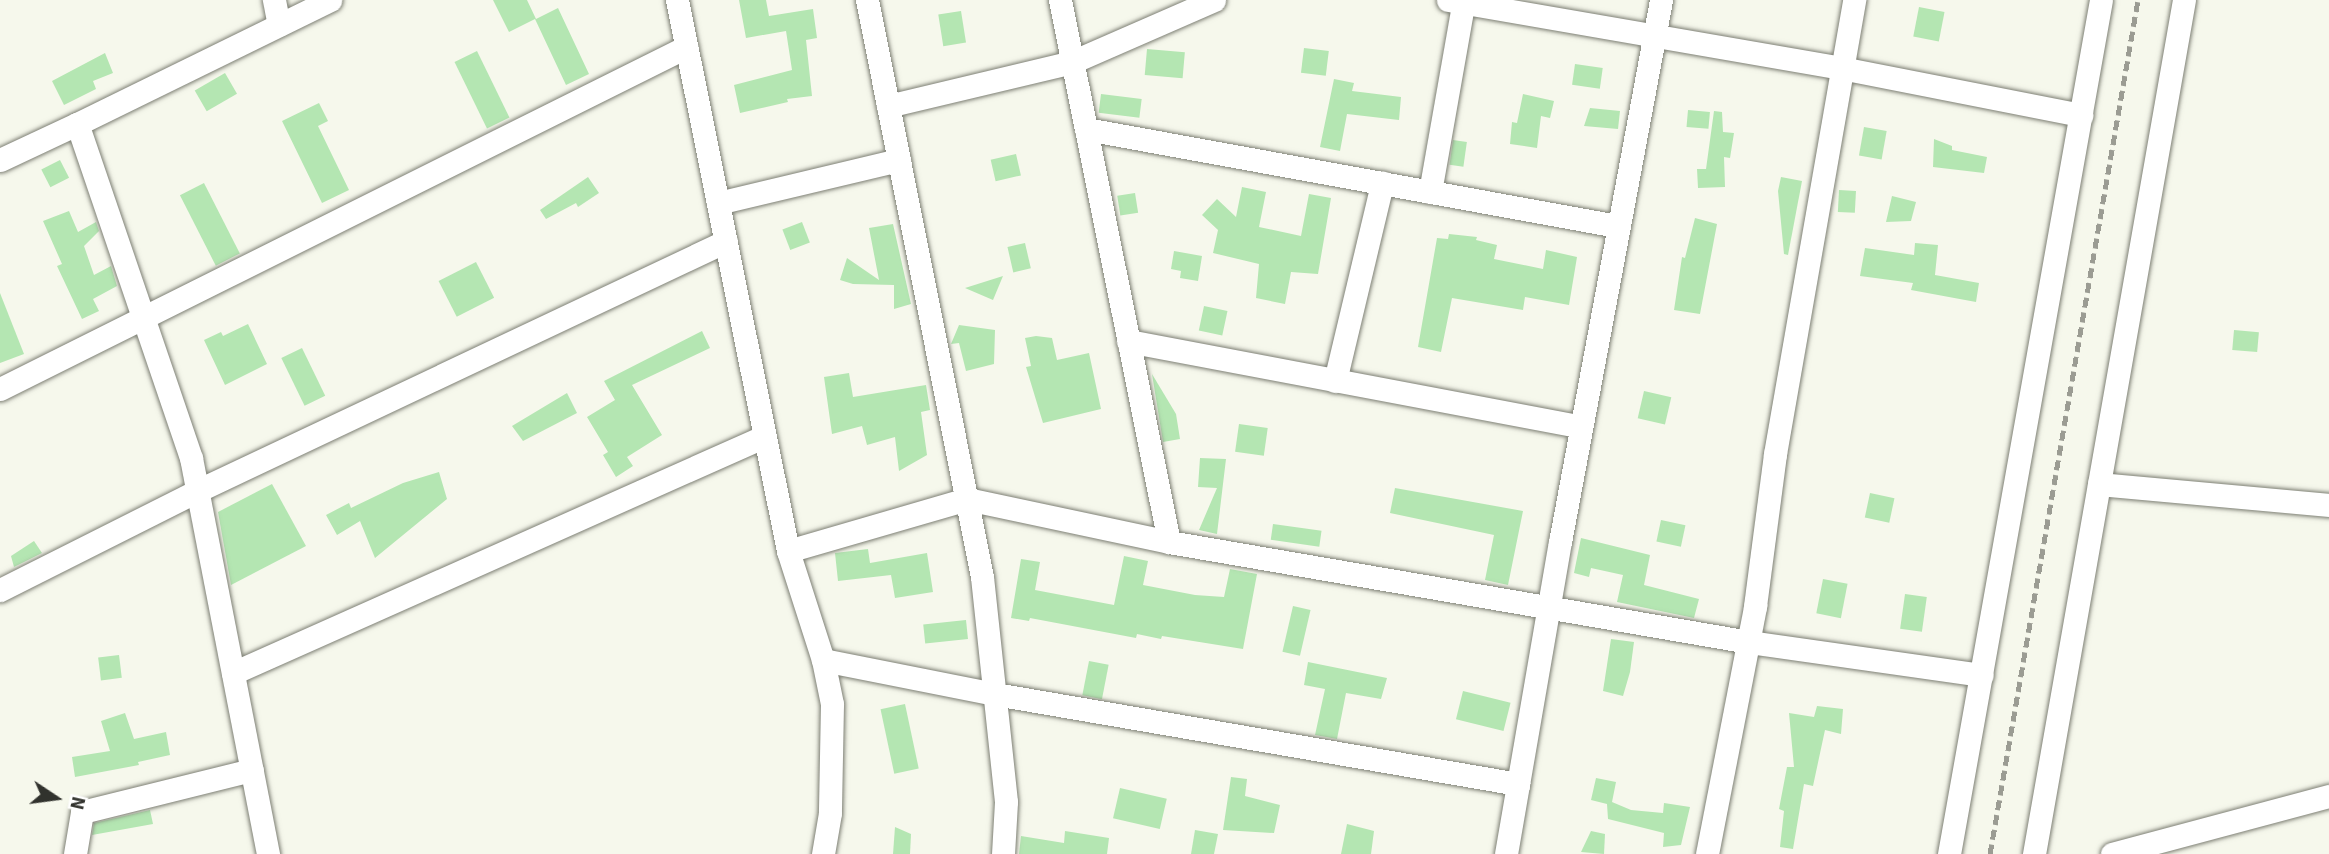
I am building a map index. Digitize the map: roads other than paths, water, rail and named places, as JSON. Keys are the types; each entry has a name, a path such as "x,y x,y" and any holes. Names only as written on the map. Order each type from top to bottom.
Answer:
{"street":[{"path":"274,0 279,25"},
{"path":"0,160 330,0"},
{"path":"677,0 788,551 822,660 832,704 830,813 823,854"},
{"path":"867,0 982,577 1006,802 1003,854"},
{"path":"1060,0 1169,542"},
{"path":"888,106 1072,62 1214,0"},
{"path":"1506,854 1617,226 1661,0"},
{"path":"1707,854 1749,642 1775,454 1854,0"},
{"path":"1949,854 2101,0"},
{"path":"2034,854 2184,0"},
{"path":"1430,192 1459,1 1841,68 2081,115"},
{"path":"0,389 686,47"},
{"path":"77,124 191,458 268,854"},
{"path":"1086,129 1617,226"},
{"path":"718,203 899,160"},
{"path":"1335,381 1382,183"},
{"path":"0,590 197,491 726,241"},
{"path":"1128,341 1581,427"},
{"path":"233,673 765,436"},
{"path":"2099,484 2329,505"},
{"path":"788,551 967,499 1169,542 1749,642 1982,675"},
{"path":"822,660 995,694 1518,784"},
{"path":"75,854 82,812 252,770"},
{"path":"2112,854 2329,796"}],"railway":[{"path":"1990,854 2138,0"}]}
